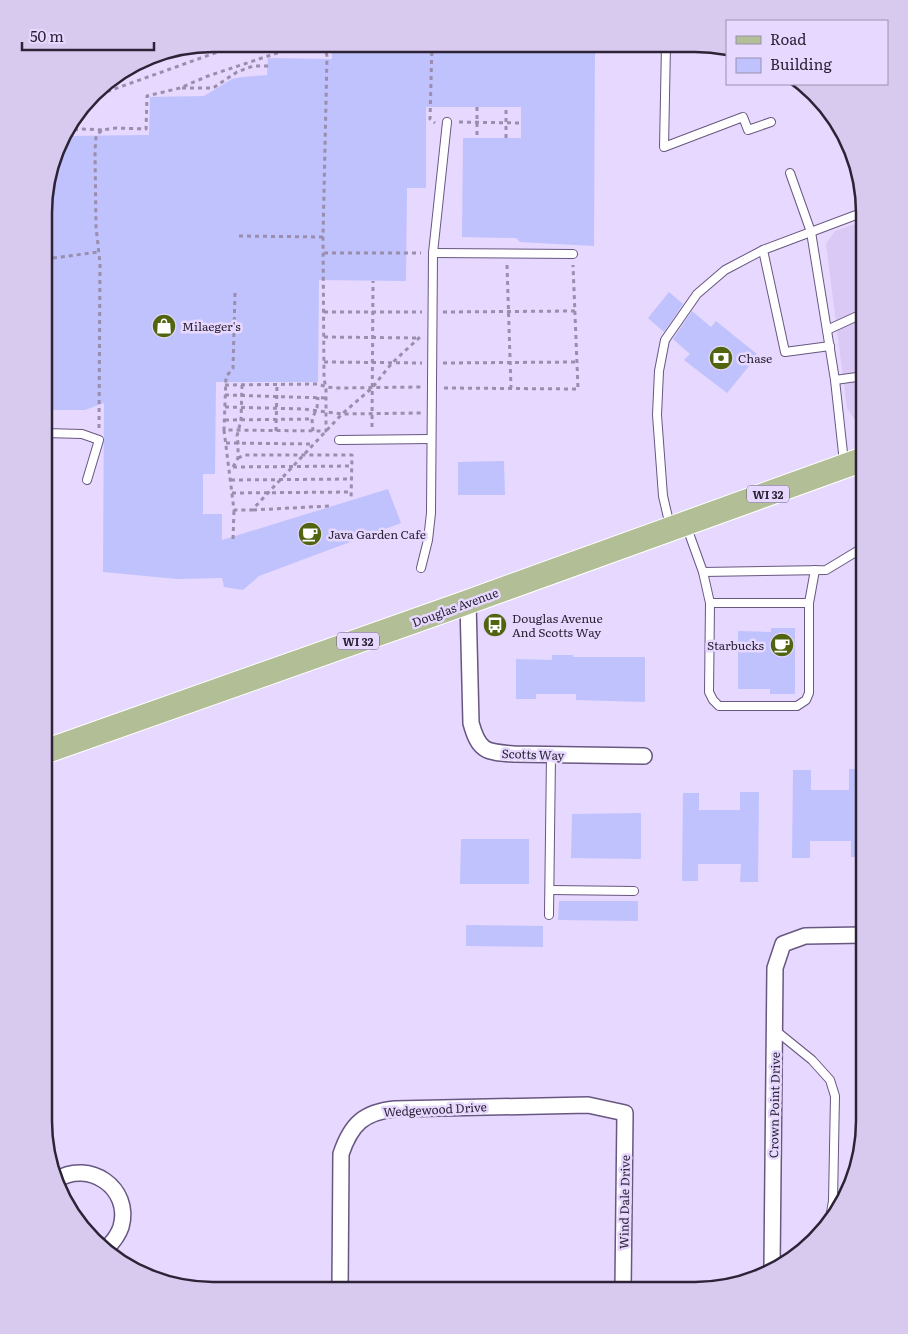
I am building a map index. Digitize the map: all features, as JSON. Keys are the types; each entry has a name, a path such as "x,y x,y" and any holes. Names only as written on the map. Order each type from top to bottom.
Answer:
{"main road":[{"name":"Douglas Avenue","path":"52,749 468,602 854,462"}],"street":[{"name":"Scotts Way","path":"468,602 471,723 475,738 483,748 496,753 644,756"},
{"name":"Crown Point Drive","path":"772,1261 775,968 783,944 805,936 855,935"},
{"name":"Wedgewood Drive","path":"340,1282 341,1154 346,1139 354,1126 366,1117 381,1110 395,1109 588,1105 625,1113"},
{"name":"Wind Dale Drive","path":"623,1282 625,1113"},
{"path":"63,1175 78,1172 92,1174 104,1180 114,1189 120,1201 123,1214 121,1228 111,1244"}],"lane":[{"path":"666,52 664,146 743,117 748,130 771,122"},
{"path":"421,568 432,513 433,254 447,122"},
{"path":"790,173 811,232 835,380 854,462"},
{"path":"815,570 809,603 809,693 806,700 797,706 719,706 709,692 710,603 702,572 663,496 657,415 659,371 665,340 697,294 725,270 763,250 856,215"},
{"path":"763,250 784,352 830,346"},
{"path":"433,254 572,254"},
{"path":"827,330 856,317"},
{"path":"835,380 856,377"},
{"path":"52,433 82,434 99,440 87,480"},
{"path":"339,440 432,439"},
{"path":"702,572 826,570 856,552"},
{"path":"710,603 809,603"},
{"path":"549,916 551,755"},
{"path":"550,890 634,891"},
{"path":"774,1030 812,1060 830,1080 835,1096 833,1203"}],"path":[{"path":"108,91 215,53"},
{"path":"76,130 146,129 147,96 180,88 208,76 279,53"},
{"path":"326,53 323,237 326,432"},
{"path":"432,53 430,119 435,123 521,123"},
{"path":"180,88 213,88 237,72 253,66 268,66"},
{"path":"237,72 237,78"},
{"path":"477,107 477,138"},
{"path":"506,107 506,138"},
{"path":"99,440 100,272 96,227 95,151 96,136 102,130"},
{"path":"239,236 323,237"},
{"path":"52,258 99,252"},
{"path":"324,253 433,254"},
{"path":"507,254 510,388"},
{"path":"225,385 319,384 338,388 578,389 572,254"},
{"path":"372,439 373,280"},
{"path":"233,539 234,510 224,430 226,377 233,368 235,293"},
{"path":"324,312 575,311"},
{"path":"252,510 342,414 372,388 392,363 432,327"},
{"path":"324,337 420,338"},
{"path":"324,362 577,362"},
{"path":"276,431 277,384"},
{"path":"230,473 238,458 236,436 241,420 242,385"},
{"path":"225,395 326,398"},
{"path":"313,431 312,419 318,398"},
{"path":"225,407 316,410 342,414 432,413"},
{"path":"225,420 312,419"},
{"path":"224,430 326,432"},
{"path":"226,443 314,444"},
{"path":"238,458 245,455 352,455 352,500"},
{"path":"233,467 352,466"},
{"path":"231,480 352,479"},
{"path":"232,493 352,492"},
{"path":"234,510 329,506"}],"shaded area":[{"path":"856,224 855,420 847,408 826,244 835,231"}],"building":[{"path":"595,52 594,246 520,242 516,238 462,237 463,138 521,138 521,107 426,107 426,188 407,188 406,281 319,280 318,382 216,382 215,474 203,474 203,514 222,514 222,540 388,489 401,523 259,576 243,590 224,587 222,578 177,579 103,572 104,403 85,410 52,410 52,213 58,172 69,142 73,136 149,135 150,97 204,96 232,79 267,75 268,58 332,59 332,53"},
{"path":"669,292 683,304 664,332 648,318"},
{"name":"Chase","path":"692,311 711,327 716,321 758,355 727,393 684,360 690,354 673,339"},
{"path":"504,461 505,495 458,495 458,462"},
{"path":"771,628 795,628 795,694 770,694 770,689 738,689 738,631 771,632"},
{"path":"552,655 573,655 573,657 645,657 645,702 576,700 576,694 536,694 536,699 516,699 516,659 552,660"},
{"path":"849,769 855,769 855,857 851,857 851,841 810,841 810,858 792,858 793,770 811,770 811,790 849,790"},
{"path":"740,792 759,792 758,882 740,882 741,864 698,864 698,881 682,881 683,793 699,793 699,810 740,810"},
{"path":"641,813 641,859 571,858 572,814"},
{"path":"461,839 529,839 529,884 460,884"},
{"path":"559,901 638,901 638,921 558,920"},
{"path":"466,925 543,926 543,947 466,946"}],"place":[{"name":"Milaeger's","path":"164,326"},
{"name":"Chase","path":"721,358"},
{"name":"Java Garden Cafe","path":"310,534"},
{"name":"Douglas Avenue And Scotts Way","path":"495,625"},
{"name":"Starbucks","path":"782,645"}]}
